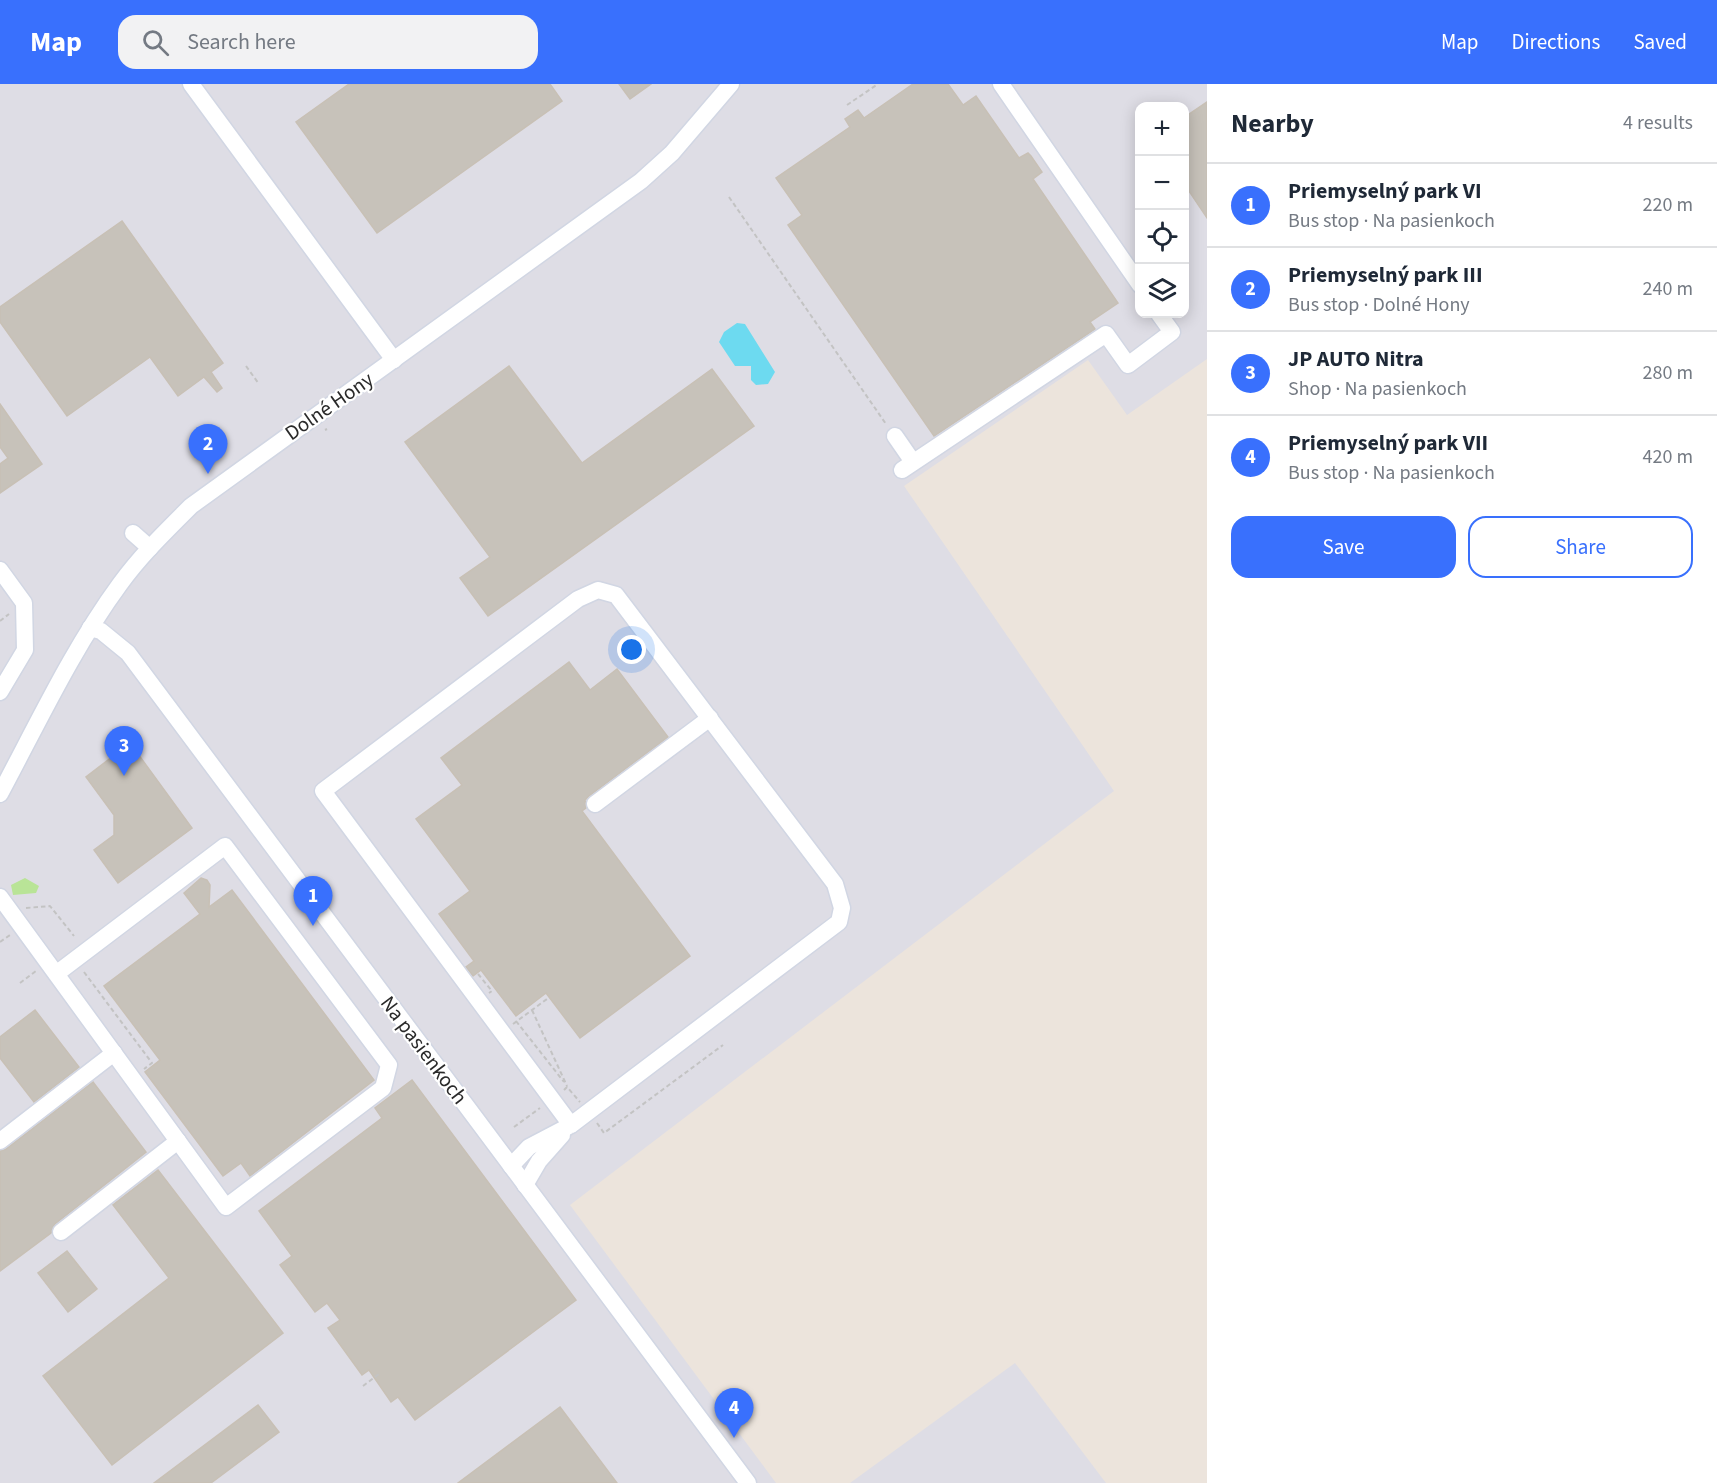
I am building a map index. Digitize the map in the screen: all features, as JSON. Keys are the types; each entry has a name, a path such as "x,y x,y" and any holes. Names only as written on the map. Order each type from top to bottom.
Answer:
{"street":[{"path":"191,84 394,360"},
{"name":"Dolné Hony","path":"0,794 90,628 121,582 150,548 206,494 641,181 672,153 731,84"},
{"path":"1000,84 1135,278"},
{"path":"895,436 908,466 1106,334 1128,365 1172,333 1162,318"},
{"path":"133,533 150,548"},
{"path":"0,570 24,603 25,650 0,692"},
{"path":"511,1166 528,1147 571,1125 839,922 843,908 835,884 616,595 598,590 578,599 323,791 571,1125"},
{"name":"Na pasienkoch","path":"90,628 101,631 128,653 748,1483"},
{"path":"595,804 710,718"},
{"path":"0,897 56,974 114,1053 226,1207 383,1088 389,1065 225,846 56,974"},
{"path":"0,1141 114,1053"},
{"path":"525,1185 538,1161 571,1125"},
{"path":"61,1232 178,1141"}],"path":[{"path":"847,105 878,84"},
{"path":"729,197 895,436"},
{"path":"246,366 259,384"},
{"path":"18,910 29,906 50,906 74,936"},
{"path":"75,960 152,1062 132,1078"},
{"path":"466,982 478,973 492,991 485,997"},
{"path":"508,1028 547,999"},
{"path":"516,1021 567,1087 532,1010"},
{"path":"363,1386 379,1374"}],"shaded area":[{"path":"0,84 1207,84 1207,359 1127,415 1088,360 904,486 1114,791 570,1205 776,1483 0,1483"},
{"path":"1015,1363 1106,1483 850,1483"}],"green space":[{"path":"25,878 39,886 36,893 13,895 11,885"}],"water":[{"path":"737,323 745,324 775,372 768,384 756,385 751,380 751,366 735,366 719,342 724,332"}],"building":[{"path":"349,84 550,84 562,101 377,233 296,122"},
{"path":"619,84 651,84 630,99"},
{"path":"913,84 948,84 963,105 976,96 1019,158 1028,153 1042,172 1033,179 1118,303 1090,322 1095,329 934,436 788,225 802,215 776,178 850,127 845,119 858,110 864,118"},
{"path":"1207,102 1207,218 1189,191 1189,114"},
{"path":"122,221 223,363 211,372 222,388 217,392 204,377 178,396 150,357 67,416 0,322 0,307"},
{"path":"509,366 582,463 712,369 754,426 488,616 460,578 490,557 405,442"},
{"path":"0,404 42,464 0,493 0,464 8,458 0,447"},
{"path":"569,662 590,690 617,669 668,737 589,796 585,800 586,808 582,811 690,956 580,1038 546,993 516,1016 481,970 473,976 466,967 474,961 439,914 470,891 416,819 462,785 441,758"},
{"path":"130,743 192,828 118,883 94,850 114,835 114,815 86,777"},
{"path":"201,878 207,880 210,885 209,907 232,890 374,1080 250,1176 241,1163 223,1176 145,1072 160,1060 104,986 200,914 184,893"},
{"path":"35,1010 79,1067 34,1102 0,1058 0,1037"},
{"path":"412,1080 576,1300 415,1420 398,1397 391,1402 369,1370 362,1375 328,1328 340,1320 327,1303 315,1312 280,1265 292,1256 259,1211 382,1118 375,1108"},
{"path":"93,1082 146,1152 55,1224 51,1233 0,1271 0,1151 6,1149"},
{"path":"158,1170 283,1333 112,1465 43,1376 169,1278 113,1205"},
{"path":"67,1251 97,1289 68,1312 38,1273"},
{"path":"258,1405 279,1432 211,1483 154,1483"},
{"path":"560,1407 617,1483 458,1483"}],"place":[{"name":"Priemyselný park III","path":"208,474"},
{"name":"JP AUTO Nitra","path":"124,776"},
{"name":"Priemyselný park VI","path":"313,926"},
{"name":"Priemyselný park VII","path":"734,1438"}]}
